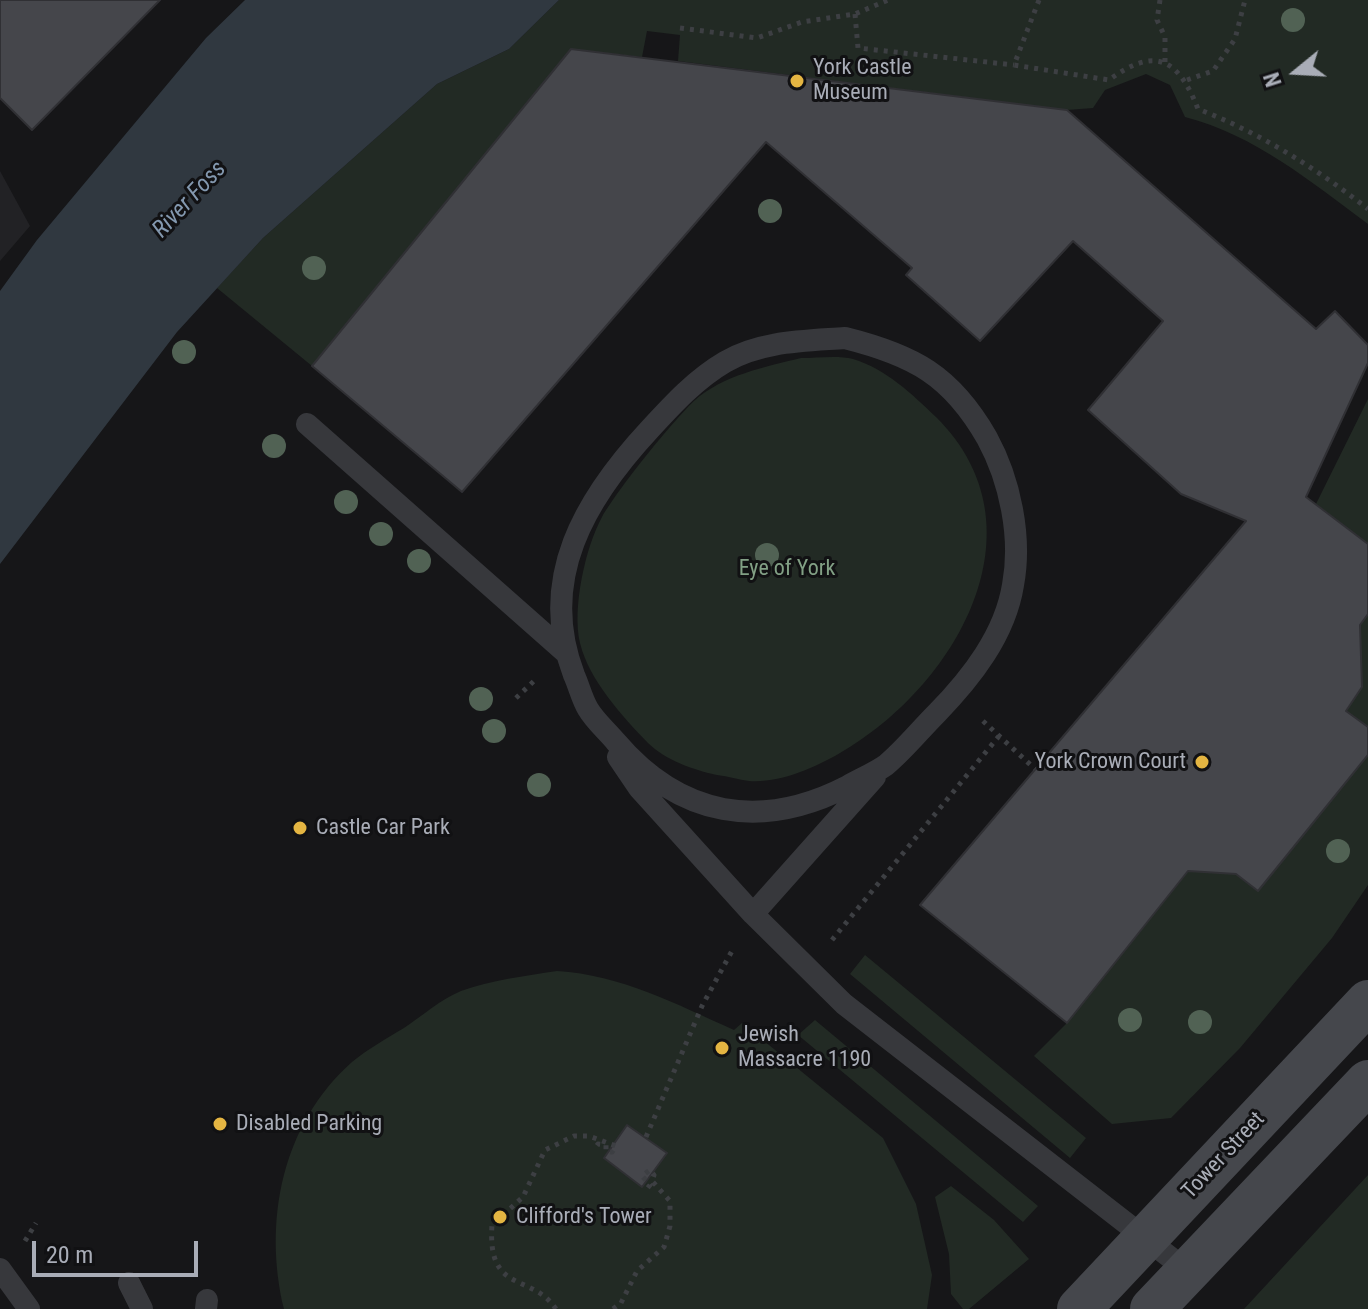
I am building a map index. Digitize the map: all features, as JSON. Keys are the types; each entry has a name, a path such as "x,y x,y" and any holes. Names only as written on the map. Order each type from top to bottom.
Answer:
{"main road":[{"name":"Tower Street","path":"1079,1309 1368,1002"},
{"path":"1152,1309 1368,1082"}],"lane":[{"path":"753,914 884,766 966,682 994,641 1013,586 1015,534 1003,466 976,419 939,378 894,351 845,338 784,342 727,361 681,395 599,492 572,541 559,595 565,652 588,709 639,788 753,914 844,1004 1189,1272"},
{"path":"307,424 565,652"},
{"path":"588,709 632,761 700,806 750,814 816,802 884,766"},
{"path":"0,1269 29,1309"},
{"path":"129,1283 142,1309"}],"path":[{"path":"680,28 757,38 802,22 855,14 888,0"},
{"path":"1014,65 1039,0"},
{"path":"1160,0 1157,20 1165,37 1165,64"},
{"path":"1187,80 1213,71 1235,39 1245,0"},
{"path":"855,14 858,48 1014,65 1109,80 1128,66 1151,58 1176,67 1187,80 1198,109 1239,124 1314,169 1368,209"},
{"path":"983,720 1035,769"},
{"path":"861,905 999,736"},
{"path":"646,1137 702,1006 753,914"},
{"path":"556,1309 535,1290 522,1287 507,1277 490,1244 492,1225 523,1197 545,1150 574,1136 607,1144 598,1144 595,1148"},
{"path":"613,1309 621,1303 637,1271 664,1247 670,1226 670,1201 650,1181 646,1190"}],"shaded area":[{"path":"0,171 30,226 0,261"}],"green space":[{"path":"559,0 1368,0 1368,224 1304,176 1259,148 1235,135 1185,117 1170,85 1146,74 1105,90 1093,108 1067,110 678,61 680,35 647,31 642,57 571,49 312,366 217,288 263,238 437,84 509,49"},
{"name":"Eye of York","path":"841,357 865,363 898,383 936,417 969,461 985,508 985,555 973,603 950,648 919,689 881,724 830,759 785,777 749,781 680,764 655,749 638,732 608,697 584,657 578,629 579,596 585,562 602,517 632,474 684,411 705,392 731,378 801,358"},
{"path":"1368,399 1368,544 1316,504"},
{"path":"1368,614 1368,727 1346,711 1342,648"},
{"path":"1368,755 1368,885 1332,938 1240,1048 1171,1118 1112,1124 1034,1056 1067,1023 1188,871 1220,862 1258,890"},
{"path":"865,955 1086,1138 1070,1158 850,974"},
{"path":"557,971 604,978 626,985 734,1030 742,1023 883,1138 916,1204 932,1275 927,1309 284,1309 276,1242 284,1176 294,1144 309,1114 328,1087 358,1057 454,994 496,981"},
{"path":"815,1020 1038,1206 1023,1222 798,1035"},
{"path":"1368,1175 1368,1309 1244,1309"},
{"path":"951,1186 994,1220 1029,1259 969,1309 963,1309 951,1294 949,1254 935,1197"}],"water":[{"name":"River Foss","path":"245,0 559,0 509,49 437,84 263,238 177,332 0,564 0,291 37,240 206,38"}],"building":[{"path":"0,0 160,0 32,130 0,98"},
{"path":"571,49 1067,110 1316,329 1335,311 1368,345 1368,363 1306,497 1368,544 1368,614 1360,625 1362,687 1346,711 1368,727 1368,755 1258,891 1236,874 1188,871 1067,1023 920,905 1246,521 1181,494 1088,410 1163,321 1073,241 980,341 906,275 912,268 766,142 462,492 312,366"},
{"path":"627,1125 667,1153 642,1187 604,1158"}],"place":[{"name":"York Castle Museum","path":"797,81"},
{"name":"York Crown Court","path":"1202,762"},
{"name":"Castle Car Park","path":"300,828"},
{"name":"Jewish Massacre 1190","path":"722,1048"},
{"name":"Disabled Parking","path":"220,1124"},
{"name":"Clifford's Tower","path":"500,1217"}]}
